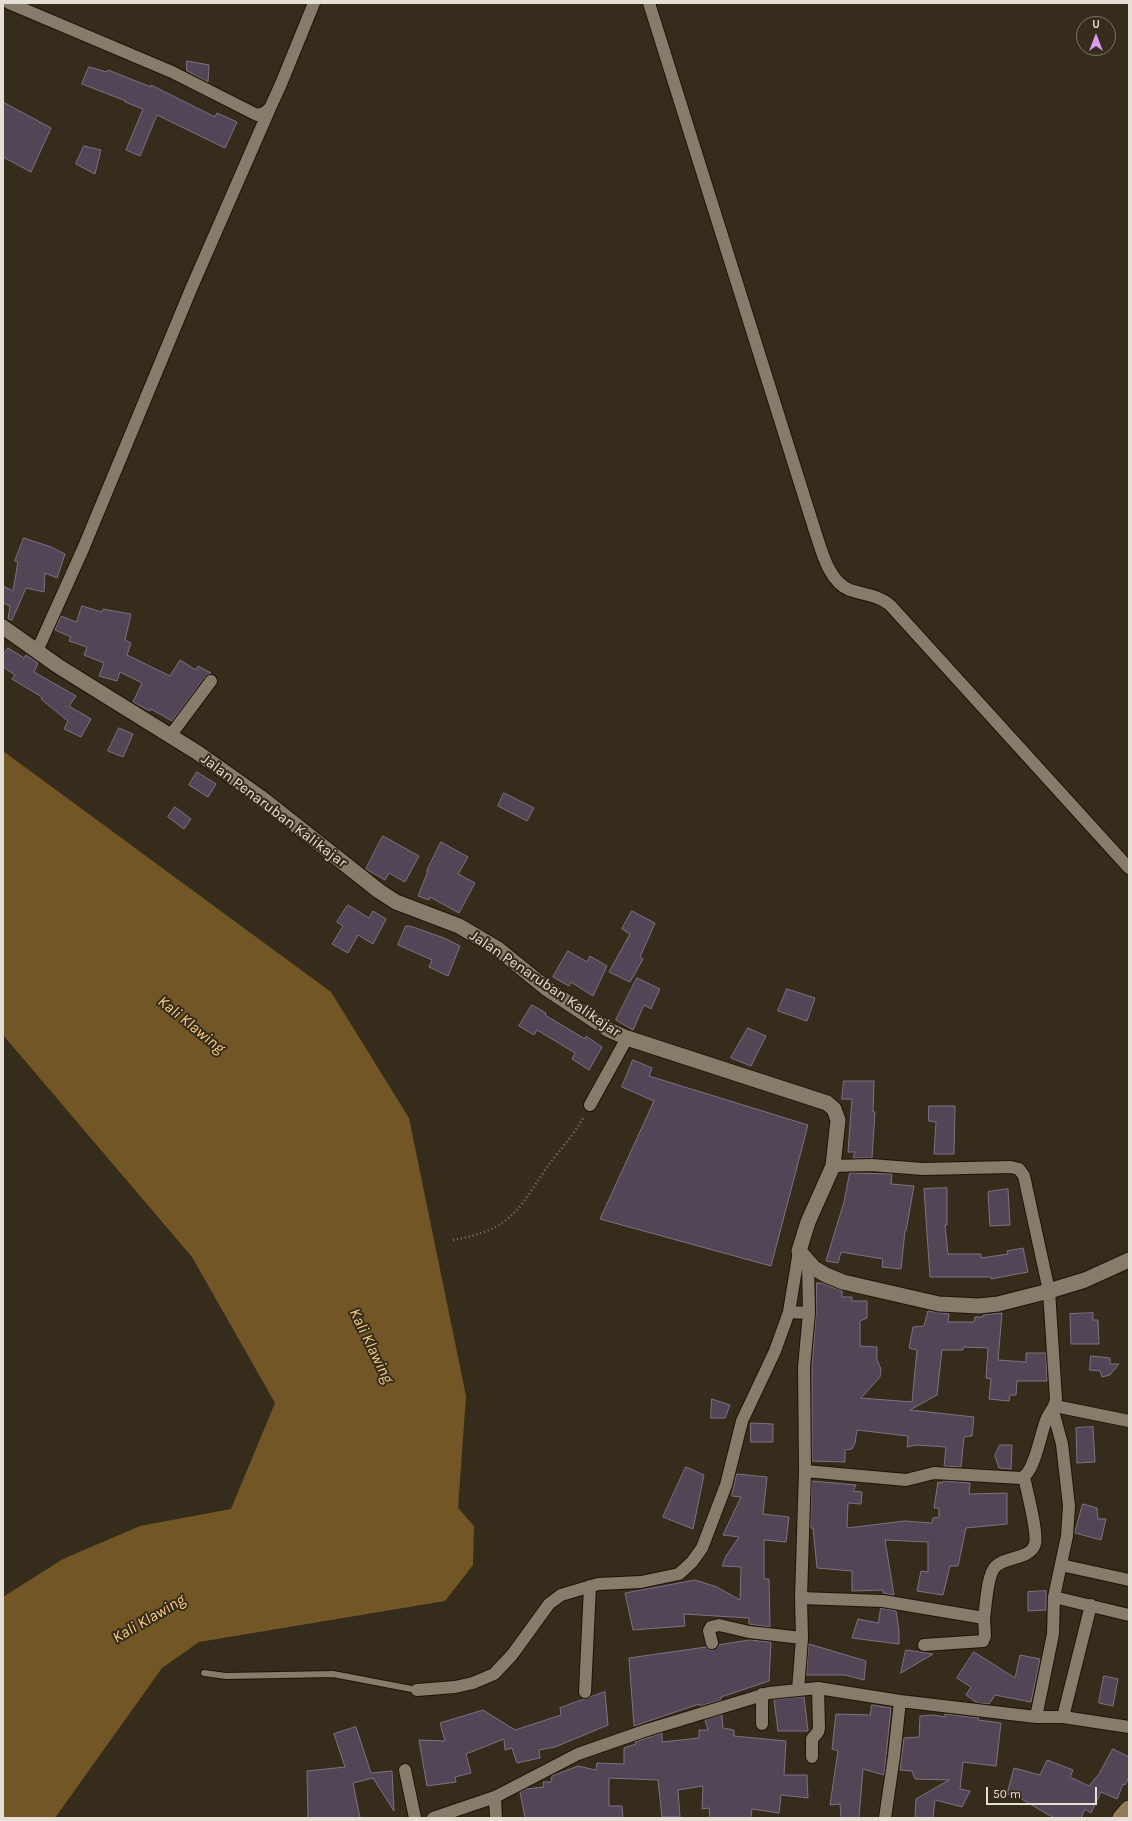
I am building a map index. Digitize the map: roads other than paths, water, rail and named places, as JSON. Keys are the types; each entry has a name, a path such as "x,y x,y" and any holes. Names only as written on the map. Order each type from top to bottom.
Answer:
{"main road":[{"path":"1121,1818 1129,1809"}],"street":[{"path":"9,3 172,72 250,113 257,115 264,114 270,108"},
{"path":"38,651 83,549 191,289 281,84 314,3"},
{"path":"650,3 814,528 834,577 844,587 878,597 890,605 1129,868"},
{"name":"Jalan Penaruban Kalikajar","path":"3,627 198,754 260,797 379,891 396,902 459,926 498,949 546,988 609,1030 627,1038 826,1103 834,1109 838,1120 833,1166 808,1222 803,1257"},
{"path":"170,736 211,681"},
{"path":"590,1105 627,1038"},
{"path":"833,1166 871,1165 923,1169 1011,1167 1019,1169 1024,1176 1049,1291 1056,1399 1054,1408 1047,1418 1033,1460 1024,1477 1035,1531 1035,1544 1031,1550 1025,1554 996,1566 991,1574 984,1618 985,1636 983,1641 924,1645"},
{"path":"803,1257 826,1275 844,1282 940,1304 979,1306 998,1304 1085,1280 1129,1260"},
{"path":"417,1690 455,1687 473,1683 494,1674 512,1654 549,1604 561,1595 590,1586 641,1582 679,1574 692,1562 702,1548 726,1485 742,1421 775,1350 789,1312 803,1257"},
{"path":"798,1690 802,1638 801,1598 805,1471 804,1367 808,1313 803,1257"},
{"path":"789,1312 808,1313"},
{"path":"1054,1408 1129,1421"},
{"path":"1036,1717 1053,1634 1054,1597 1067,1536 1069,1506 1062,1444 1054,1408"},
{"path":"805,1471 906,1480 934,1473 1024,1477"},
{"path":"1061,1565 1129,1580"},
{"path":"585,1692 590,1586"},
{"path":"1054,1597 1129,1615"},
{"path":"801,1598 883,1601 984,1618"},
{"path":"1063,1717 1091,1605"},
{"path":"712,1643 709,1631 711,1627 719,1625 749,1632 802,1638"},
{"path":"433,1818 494,1797 578,1754 647,1730 762,1694 818,1688 900,1701 1036,1717 1063,1717 1129,1727"},
{"path":"812,1757 812,1739 819,1728 818,1688"},
{"path":"762,1694 762,1724"},
{"path":"885,1818 900,1701"},
{"path":"405,1770 416,1818"},
{"path":"494,1797 496,1818"}],"lane":[{"path":"204,1674 226,1676 333,1674 417,1690"}],"water":[{"name":"Kali Klawing","path":"3,751 331,992 409,1118 466,1396 458,1508 474,1526 473,1565 445,1601 199,1642 162,1668 55,1818 3,1818 3,1597 63,1559 140,1526 231,1509 275,1403 192,1257 3,1035"}]}
